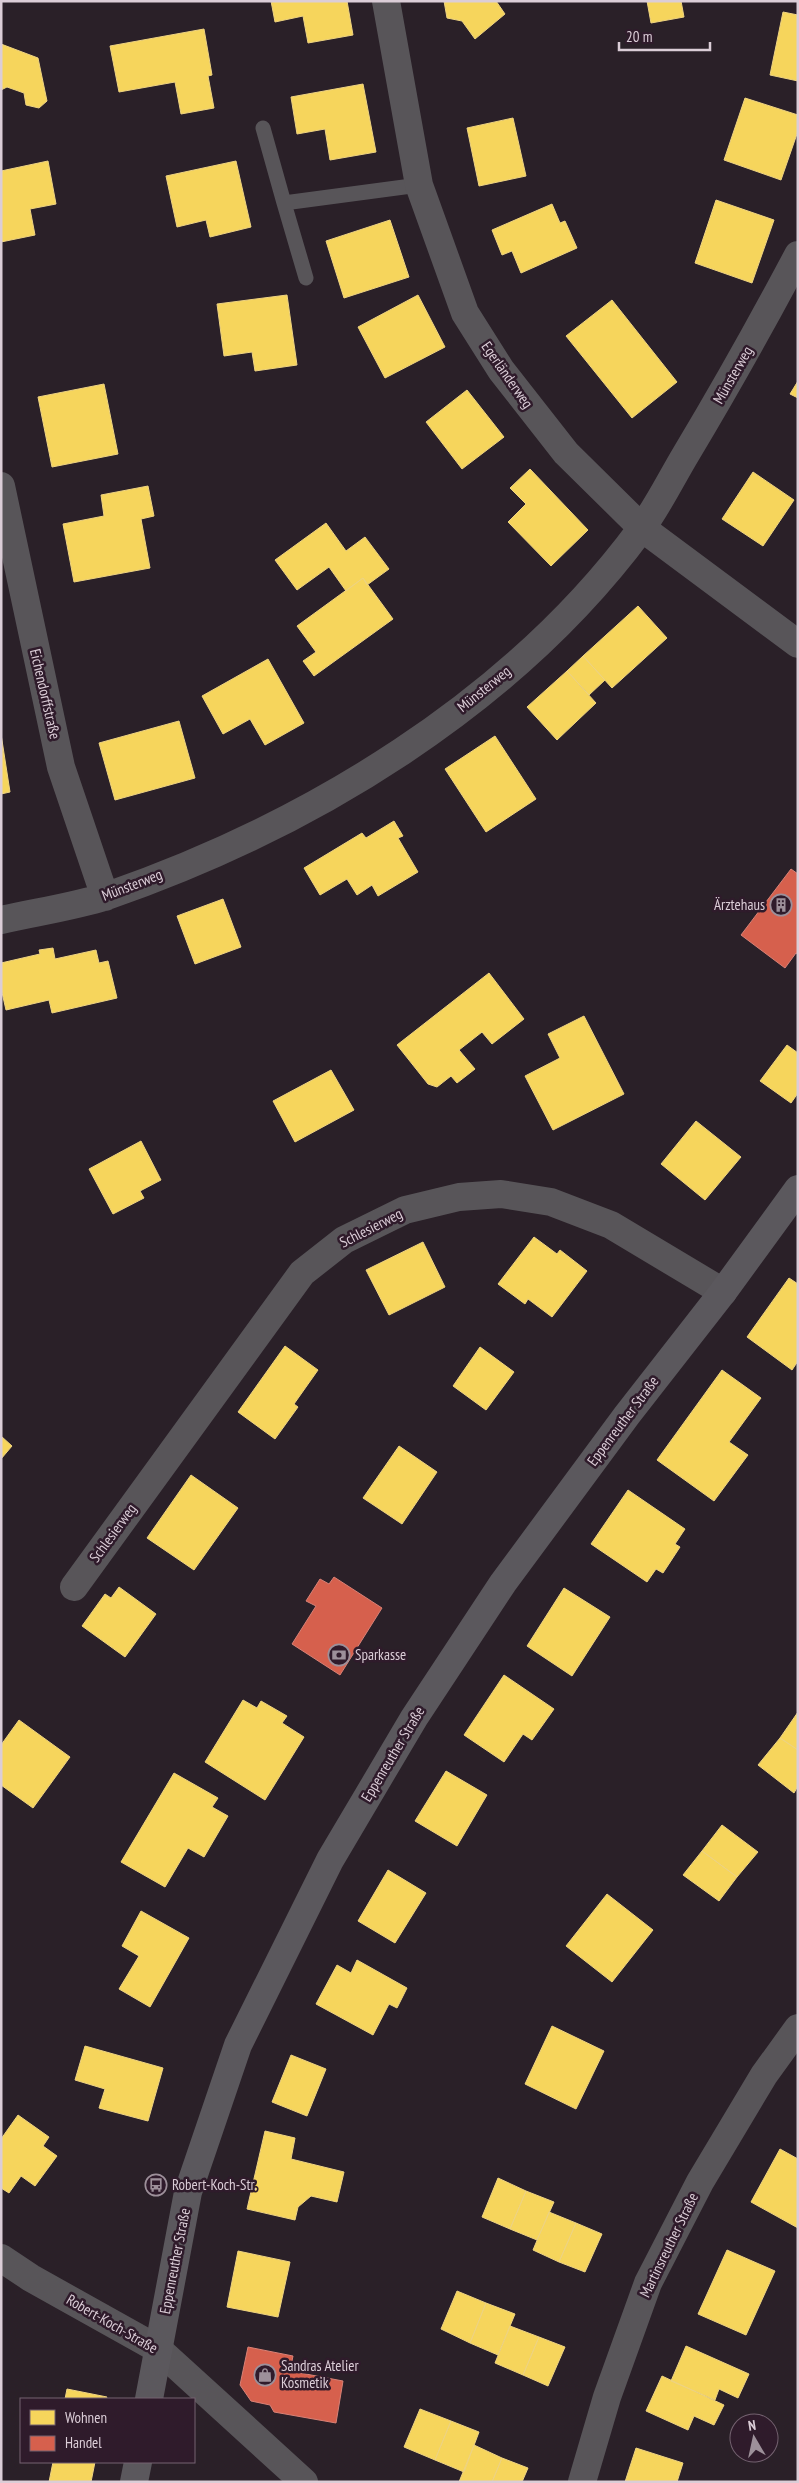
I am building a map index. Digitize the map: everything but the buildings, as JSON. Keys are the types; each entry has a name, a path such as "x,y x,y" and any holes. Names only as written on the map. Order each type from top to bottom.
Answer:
{"main road":[{"name":"Eppenreuther Straße","path":"149,2398 188,2192 238,2045 330,1860 414,1718 503,1583 627,1415 723,1292 798,1189"},
{"path":"134,2482 138,2463"}],"street":[{"name":"Egerländerweg","path":"386,1 419,185 465,313 501,370 566,453 642,528 798,644"},
{"name":"Münsterweg","path":"1,920 105,897 193,862 273,826 357,780 427,734 502,676 550,632 590,590 642,528 740,365 798,256"},
{"name":"Eichendorffstraße","path":"1,486 61,767 105,897"},
{"name":"Schlesierweg","path":"74,1587 302,1272 344,1240 405,1210 459,1197 501,1194 551,1202 611,1225 723,1292"},
{"name":"Martinsreuther Straße","path":"582,2482 607,2397 648,2283 700,2182 764,2075 798,2028"},
{"name":"Robert-Koch-Straße","path":"1,2258 31,2278 158,2349 304,2482"}],"lane":[{"path":"263,128 306,278"},
{"path":"284,203 419,185"}],"place":[{"name":"Ärztehaus","path":"781,905"},
{"name":"Sparkasse","path":"339,1655"},
{"name":"Robert-Koch-Str.","path":"156,2185"},
{"name":"Sandras Atelier Kosmetik","path":"265,2375"}]}
